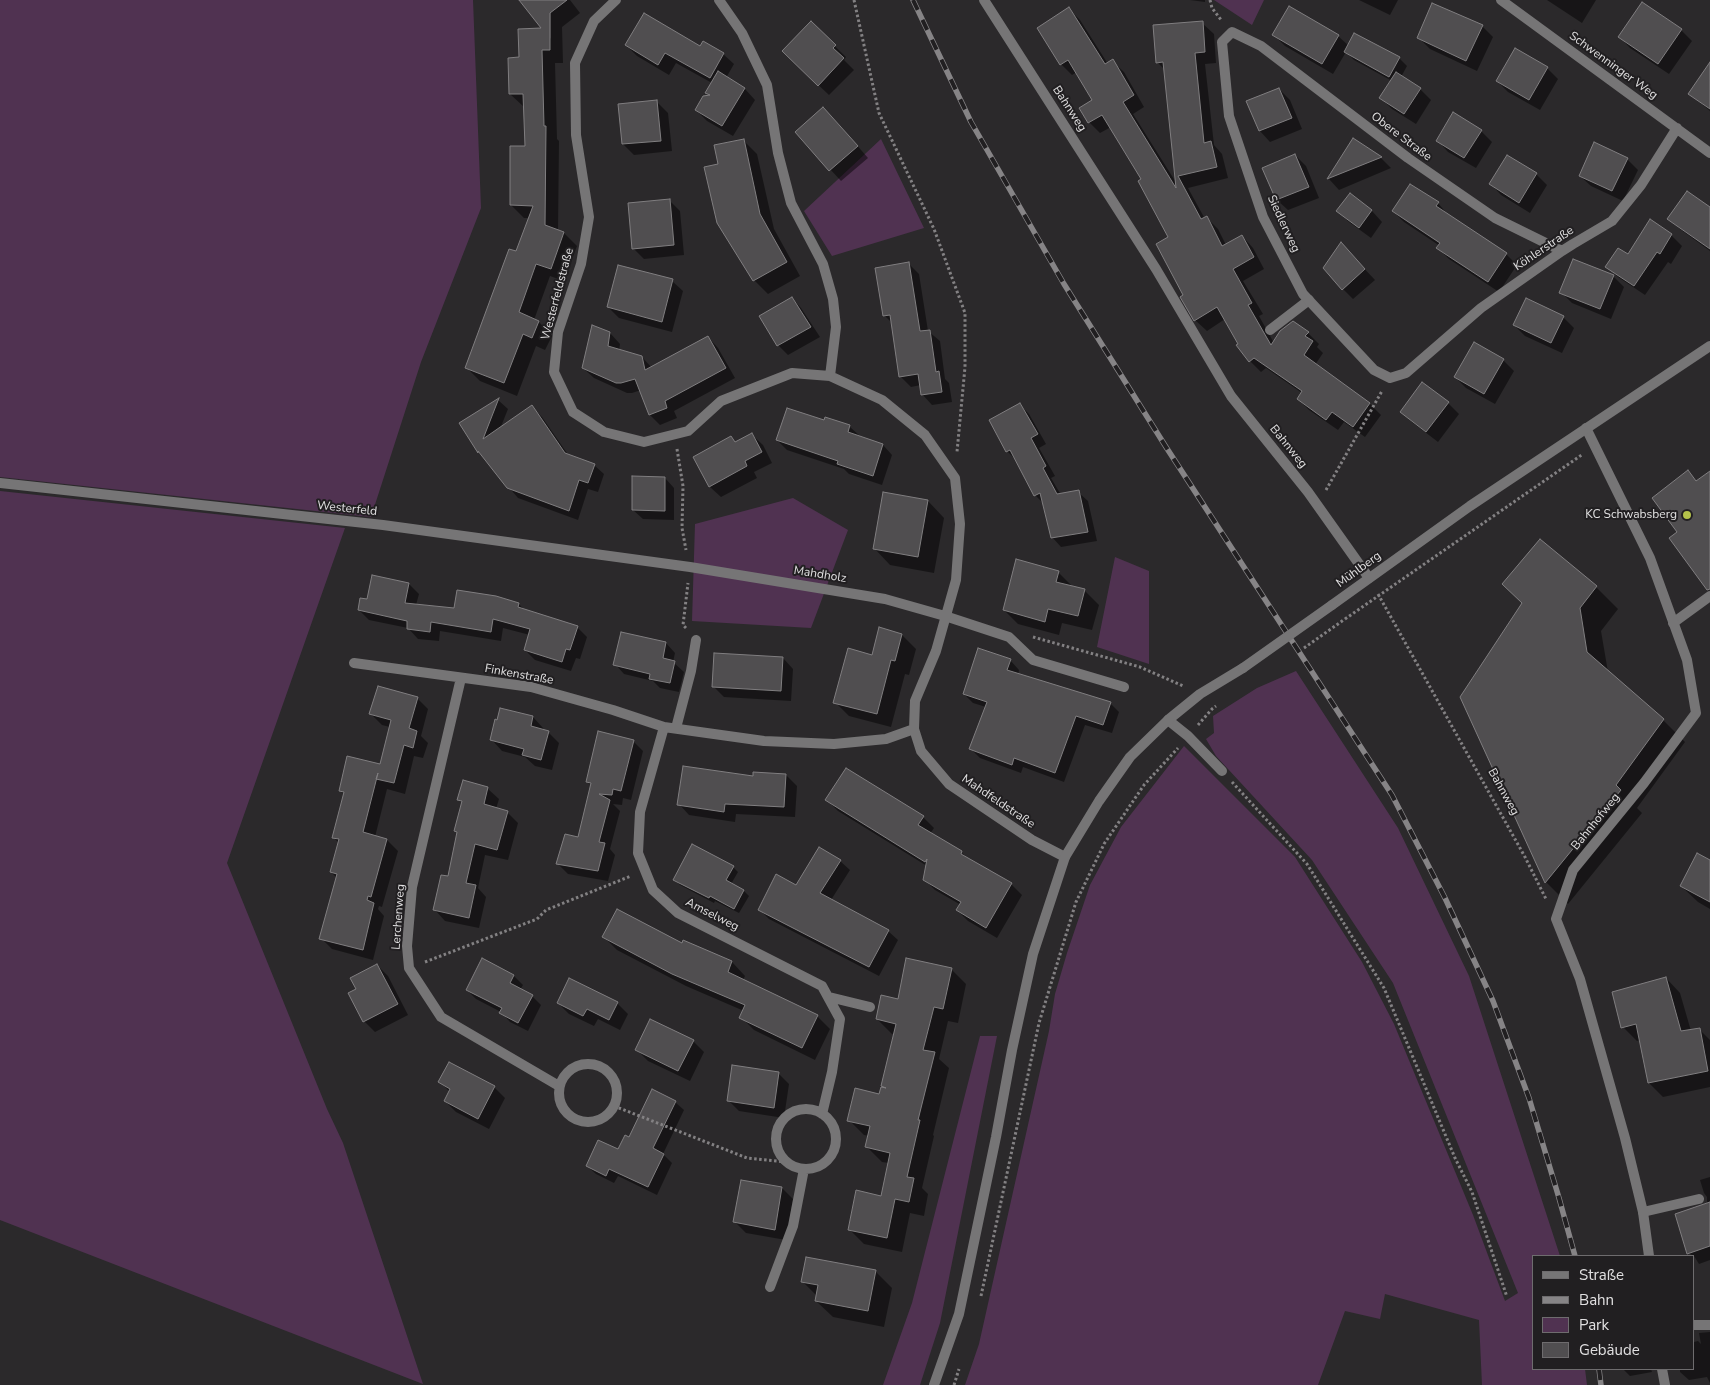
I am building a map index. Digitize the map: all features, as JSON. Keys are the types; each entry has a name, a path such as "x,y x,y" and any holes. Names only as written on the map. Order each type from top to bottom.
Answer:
{"street":[{"name":"Westerfeldstraße","path":"616,0 594,21 575,63 576,135 589,216 580,264 558,332 554,372 573,412 604,432 644,442 688,430 721,401 792,373 830,376 882,400"},
{"path":"719,0 742,33 766,85 778,153 791,203 823,264 833,298 836,327 830,376"},
{"name":"Bahnweg","path":"984,0 1151,261 1231,396 1317,505 1369,578"},
{"name":"Schwenninger Weg","path":"1501,0 1710,153"},
{"name":"Obere Straße","path":"1232,32 1261,46 1408,158 1496,218 1562,252"},
{"name":"Siedlerweg","path":"1232,32 1222,42 1228,116 1262,217 1303,294 1374,370 1390,378"},
{"name":"Köhlerstraße","path":"1390,378 1406,373 1481,308 1562,252 1612,221 1640,185 1677,128"},
{"path":"1270,330 1309,300"},
{"name":"Mühlberg","path":"934,1385 959,1314 1033,954 1065,857 1099,801 1130,757 1168,720 1200,694 1243,668 1470,506 1710,346"},
{"name":"Mahdfeldstraße","path":"882,400 925,435 955,478 960,524 956,580 936,651 915,701 914,729 921,751 949,784 1032,840 1065,857"},
{"name":"Bahnhofweg","path":"1556,919 1574,870 1644,783 1696,714 1687,660 1650,558 1586,428"},
{"name":"Westerfeld","path":"0,483 383,526 690,567"},
{"name":"Mahdholz","path":"690,567 885,599 945,616"},
{"path":"1673,623 1710,596"},
{"path":"945,616 1009,637 1033,660 1124,687"},
{"path":"676,728 691,671 696,640"},
{"name":"Finkenstraße","path":"354,663 531,687 613,710 664,727 764,741 834,744 886,739 914,729"},
{"name":"Lerchenweg","path":"461,678 412,887 407,946 409,968 441,1017 558,1086"},
{"path":"1168,720 1188,736 1222,771"},
{"name":"Amselweg","path":"664,727 640,812 638,853 653,890 678,913 822,986 840,1019 832,1072 822,1114"},
{"path":"1556,919 1580,979 1625,1138 1642,1212 1649,1255"},
{"path":"829,998 870,1007"},
{"path":"588,1063 598,1064 613,1077 617,1086 618,1096 614,1106 601,1119 592,1122 582,1122 573,1119 566,1113 558,1095 558,1086 562,1076 574,1067 588,1063"},
{"path":"803,1109 813,1110 822,1114 834,1128 836,1138 832,1155 825,1163 816,1167 796,1168 780,1153 776,1140 779,1126 793,1112 803,1109"},
{"path":"770,1287 793,1226 804,1169"},
{"path":"1642,1212 1699,1199"},
{"path":"1695,1325 1710,1325"},
{"path":"1662,1370 1666,1385"}],"path":[{"path":"854,0 879,113 934,229 965,313 965,367 955,478"},
{"path":"1210,0 1212,8 1232,32"},
{"path":"1317,505 1390,378"},
{"path":"675,434 683,486 682,528 690,567 683,625 696,640"},
{"path":"1345,619 1594,446"},
{"name":"Bahnweg","path":"1369,578 1525,857 1556,919"},
{"path":"1027,635 1140,667 1200,694"},
{"path":"981,1297 1039,1023 1076,902 1104,844 1144,785 1212,709 1220,704"},
{"path":"1222,771 1307,864 1384,988 1455,1158 1472,1192 1507,1297"},
{"path":"409,968 537,919 546,910 645,870"},
{"path":"614,1106 747,1158 788,1162"},
{"path":"954,1385 960,1368"}],"green space":[{"path":"0,0 473,0 481,208 421,362 371,517 0,477"},
{"path":"1214,0 1264,0 1252,25"},
{"path":"881,139 924,228 832,256 804,211"},
{"path":"0,491 345,528 227,863 327,1109 343,1143 423,1384 0,1220"},
{"path":"793,498 848,530 811,628 692,621 695,524"},
{"path":"1115,557 1149,571 1149,664 1097,647"},
{"path":"1296,671 1398,828 1469,976 1560,1255 1532,1255 1532,1370 1585,1370 1587,1385 1482,1385 1479,1320 1385,1294 1380,1319 1345,1311 1318,1385 965,1385 979,1344 1049,1031 1055,994 1090,885 1121,827 1184,746 1295,857 1362,962 1394,1024 1473,1215 1505,1301 1518,1293 1393,983 1312,860 1216,756 1206,739 1214,733 1213,716 1257,688"},
{"path":"980,1036 997,1036 940,1323 920,1385 883,1385 912,1303"}],"building":[{"path":"519,0 567,0 550,13 550,50 542,50 544,126 546,126 545,225 564,232 551,269 536,264 519,312 539,321 532,338 523,334 504,383 465,368 509,249 516,251 533,206 510,205 510,146 525,146 523,94 509,94 508,58 519,57 518,29 541,28"},
{"path":"1642,2 1682,29 1658,64 1618,37"},
{"path":"1432,3 1483,25 1466,61 1417,38"},
{"path":"1289,6 1339,35 1322,64 1272,35"},
{"path":"1069,7 1105,64 1113,59 1134,95 1123,102 1176,188 1163,62 1156,63 1153,25 1203,21 1205,52 1195,53 1204,143 1211,141 1217,167 1178,176 1201,219 1207,216 1222,246 1242,235 1254,257 1233,269 1252,303 1248,305 1271,345 1280,331 1293,321 1309,332 1305,336 1313,341 1304,355 1370,403 1353,427 1332,412 1326,420 1297,399 1302,391 1254,358 1249,362 1236,345 1238,344 1217,307 1194,321 1180,297 1183,295 1156,244 1168,237 1138,181 1141,179 1102,115 1088,123 1079,108 1092,100 1068,60 1060,65 1037,28"},
{"path":"644,13 700,46 703,41 724,53 710,78 665,53 658,65 625,45"},
{"path":"811,21 836,45 833,48 844,58 818,86 782,51"},
{"path":"1354,33 1400,57 1389,77 1344,52"},
{"path":"1515,48 1548,67 1529,100 1496,81"},
{"path":"1710,62 1710,109 1688,94"},
{"path":"718,71 745,88 722,126 695,110 703,96 710,95 705,93"},
{"path":"1396,72 1421,88 1404,114 1379,98"},
{"path":"1279,88 1292,118 1259,131 1246,101"},
{"path":"657,100 661,141 622,144 618,104"},
{"path":"823,107 858,146 829,171 795,132"},
{"path":"1453,112 1482,130 1464,158 1436,141"},
{"path":"1353,138 1382,157 1327,179"},
{"path":"744,139 760,214 787,262 753,281 717,223 704,167 718,164 714,145"},
{"path":"1594,142 1628,158 1612,191 1579,176"},
{"path":"1295,154 1309,187 1276,200 1262,168"},
{"path":"1507,155 1537,173 1519,203 1489,184"},
{"path":"1410,184 1439,202 1436,206 1507,253 1488,282 1436,248 1440,243 1392,211"},
{"path":"1687,191 1710,207 1710,249 1667,219"},
{"path":"1350,193 1372,210 1359,228 1336,211"},
{"path":"670,199 674,245 632,249 628,203"},
{"path":"1650,219 1672,234 1660,254 1657,252 1634,286 1605,267 1618,248 1628,254"},
{"path":"1341,242 1365,269 1342,290 1323,268"},
{"path":"1573,259 1614,275 1600,309 1559,293"},
{"path":"909,262 920,331 930,330 936,372 939,371 942,392 921,395 918,374 899,377 890,315 883,316 875,268"},
{"path":"618,265 673,279 662,322 607,307"},
{"path":"792,297 811,327 777,346 759,316"},
{"path":"1526,298 1564,316 1551,343 1513,325"},
{"path":"592,325 610,332 608,346 642,356 645,370 708,336 726,368 665,401 667,408 649,415 635,379 616,383 582,368"},
{"path":"1474,342 1504,359 1484,394 1454,377"},
{"path":"1422,382 1449,402 1426,432 1400,412"},
{"path":"499,398 483,439 532,405 565,453 595,464 588,483 579,480 569,511 507,488 478,451 478,453 459,423"},
{"path":"1020,403 1038,434 1031,438 1046,466 1043,468 1057,494 1079,490 1088,532 1051,538 1040,493 1034,496 1010,450 1006,452 989,420"},
{"path":"787,408 824,420 825,417 850,425 848,432 883,444 873,476 837,464 838,461 776,440"},
{"path":"752,433 762,452 745,461 747,466 709,487 693,457 731,436 735,442"},
{"name":"KC Schwabsberg","path":"1688,470 1696,481 1710,471 1710,589 1707,590 1669,538 1677,532 1652,498"},
{"path":"632,476 665,477 665,511 632,510"},
{"path":"883,492 928,500 918,557 873,549"},
{"path":"1540,539 1597,586 1580,608 1587,652 1664,719 1616,785 1621,790 1545,883 1460,697 1522,603 1502,584"},
{"path":"1016,559 1059,571 1056,582 1085,589 1078,616 1048,609 1045,622 1003,610"},
{"path":"372,575 409,583 405,603 454,608 457,590 496,596 519,603 518,607 578,626 570,650 566,649 562,662 524,650 530,629 493,619 491,632 431,622 430,632 407,629 407,621 358,610 360,598 367,599"},
{"path":"879,627 902,634 895,661 891,660 877,714 833,703 848,648 872,655"},
{"path":"621,632 666,642 663,658 675,661 670,683 649,679 650,674 613,665"},
{"path":"978,648 1011,659 1007,670 1111,702 1103,725 1076,716 1055,773 1014,758 1012,765 969,749 987,702 963,694"},
{"path":"714,653 783,657 781,691 712,687"},
{"path":"378,686 418,697 409,728 417,731 413,748 404,745 394,783 376,779 363,832 387,839 371,897 368,896 367,900 374,903 363,950 319,939 337,874 330,872 339,839 332,838 344,792 339,791 347,756 380,764 391,720 369,714"},
{"path":"500,708 533,716 531,726 549,731 541,760 522,755 524,749 490,740"},
{"path":"598,731 634,740 621,791 613,789 612,795 599,794 610,800 599,842 605,843 598,871 556,864 565,834 578,837 591,783 586,782"},
{"path":"683,766 753,776 753,772 786,774 784,807 725,804 724,812 677,805"},
{"path":"846,768 924,816 918,825 962,851 961,854 1012,883 986,928 956,910 961,902 923,880 927,859 925,862 825,800"},
{"path":"463,780 488,787 484,804 508,811 497,850 475,844 466,883 476,885 469,918 433,910 441,875 448,876 457,832 454,831 462,801 457,800"},
{"path":"692,844 734,866 726,880 744,890 734,909 673,880"},
{"path":"819,847 841,860 820,893 889,930 869,967 758,910 776,874 796,885"},
{"path":"1697,853 1710,860 1710,902 1680,886"},
{"path":"617,909 682,943 683,940 732,961 728,972 818,1015 802,1048 739,1018 745,1005 672,974 602,937"},
{"path":"482,958 514,975 510,983 533,995 518,1023 499,1013 502,1008 466,990"},
{"path":"906,958 952,968 943,1009 934,1007 923,1050 935,1052 918,1120 920,1120 907,1177 914,1178 909,1202 895,1199 887,1238 848,1230 856,1190 881,1196 890,1153 865,1147 870,1126 847,1121 855,1088 879,1094 881,1087 886,1088 881,1086 896,1024 876,1019 881,995 898,999"},
{"path":"377,964 398,1004 363,1022 348,993 356,989 350,978"},
{"path":"1666,977 1681,1031 1700,1028 1708,1071 1648,1083 1636,1024 1621,1028 1612,992"},
{"path":"569,978 618,1002 609,1020 587,1009 583,1016 557,1003"},
{"path":"650,1019 694,1040 678,1071 635,1050"},
{"path":"449,1062 495,1086 478,1119 444,1101 450,1089 438,1082"},
{"path":"732,1065 779,1072 774,1108 727,1101"},
{"path":"652,1089 676,1101 653,1148 664,1154 648,1187 609,1169 606,1176 586,1166 598,1140 618,1149 625,1135 629,1137"},
{"path":"741,1180 782,1187 775,1230 733,1222"},
{"path":"1710,1202 1710,1246 1687,1254 1675,1214"},
{"path":"806,1257 876,1270 868,1311 815,1301 818,1285 801,1282"}],"railway":[{"path":"913,0 971,122 1064,284 1166,447 1392,795 1445,898 1493,1001 1529,1098 1575,1255"},
{"path":"1599,1370 1601,1385"}],"place":[{"name":"KC Schwabsberg","path":"1687,515"}]}
